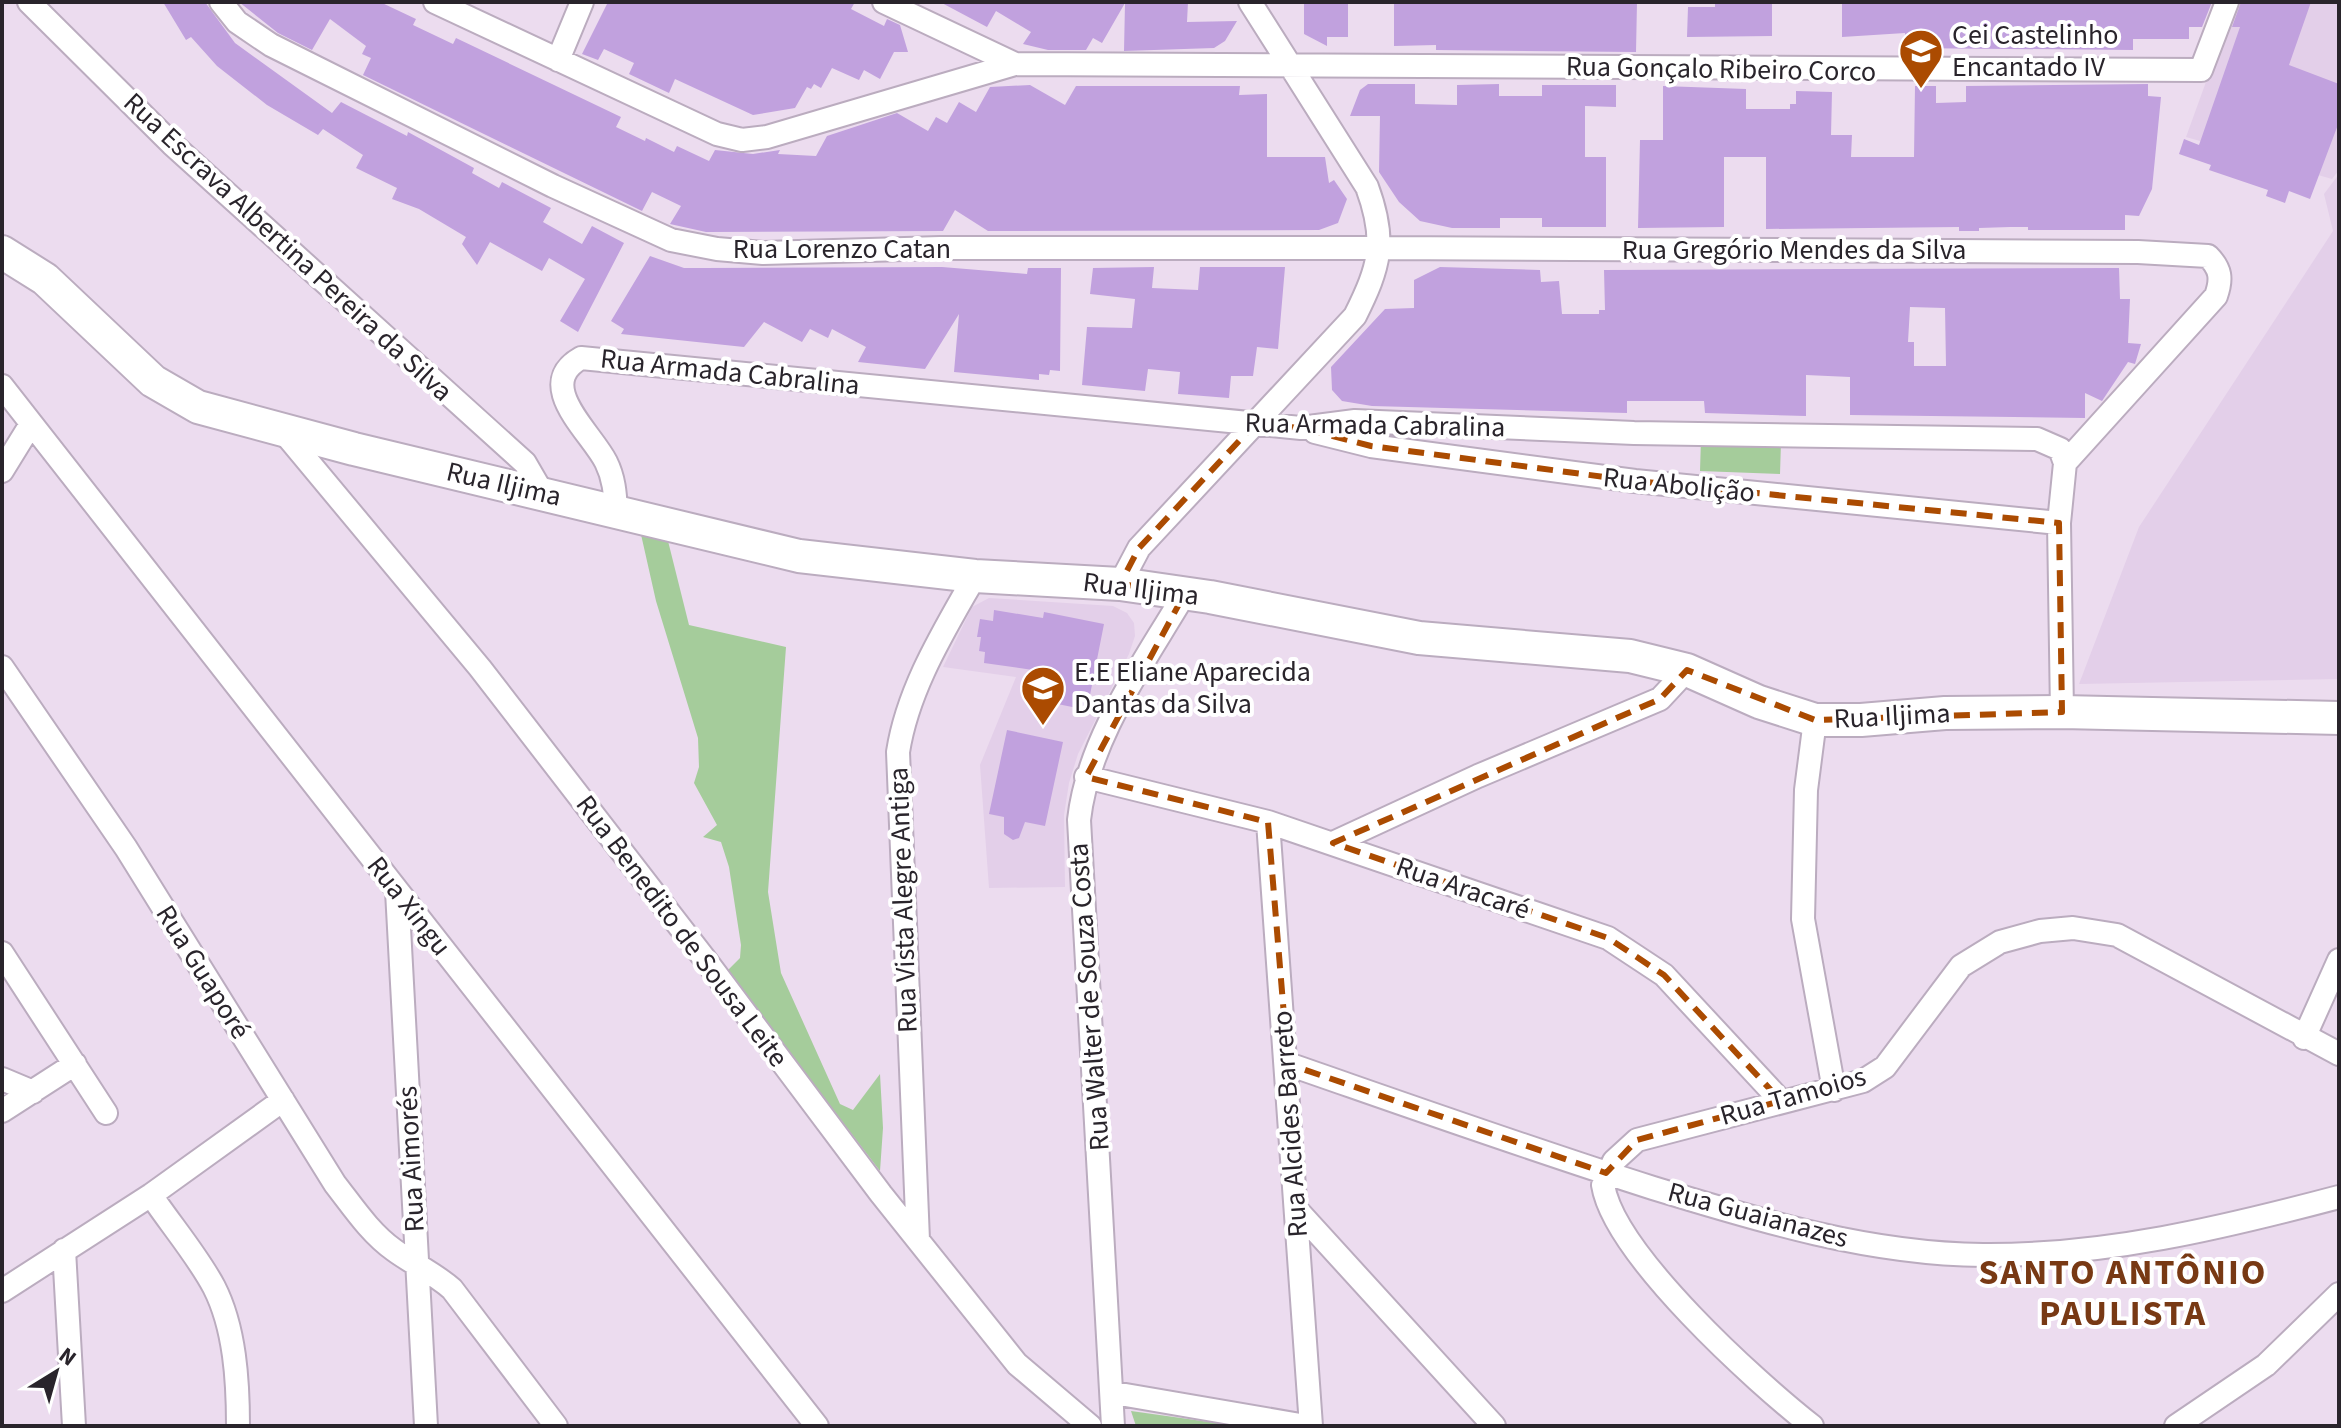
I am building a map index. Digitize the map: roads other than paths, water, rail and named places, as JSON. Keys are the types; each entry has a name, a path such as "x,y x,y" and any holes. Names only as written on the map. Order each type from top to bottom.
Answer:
{"main road":[{"name":"Rua Iljima","path":"2,252 45,279 153,381 198,407 799,556 975,576 1120,584 1185,593 1419,638 1630,656 1687,670 1759,702 1815,720 1861,720 1945,713 2062,712 2339,718"}],"street":[{"name":"Rua Escrava Albertina Pereira da Silva","path":"29,2 172,144 525,463 543,494"},
{"name":"Rua Lorenzo Catan","path":"221,2 237,22 271,45 553,186 671,240 763,253 940,248 1381,248"},
{"path":"435,2 717,134 742,140 767,137 1015,64"},
{"path":"558,60 582,2"},
{"path":"884,2 1015,64"},
{"path":"1120,584 1139,548 1355,316 1374,279 1381,248 1377,215 1367,187 1250,2"},
{"name":"Rua Gonçalo Ribeiro Corco","path":"1015,64 2201,70 2227,2"},
{"name":"Rua Gregório Mendes da Silva","path":"1381,248 2122,252 2208,256 2218,266 2221,281 2216,296 2065,463"},
{"name":"Rua Armada Cabralina","path":"616,510 615,485 606,463 562,394 562,379 570,364 581,358 1301,428 1355,421 1634,433 2037,439 2060,449 2065,463"},
{"name":"Rua Xingu","path":"2,386 817,1426"},
{"path":"2,471 31,424"},
{"name":"Rua Benedito de Sousa Leite","path":"280,428 480,668 918,1240 1017,1364 1090,1426"},
{"name":"Rua Abolição","path":"1301,428 1371,446 1635,481 2059,523"},
{"path":"2062,712 2059,523 2065,463"},
{"name":"Rua Vista Alegre Antiga","path":"918,1240 898,752 902,725 916,687 975,576"},
{"name":"Rua Walter de Souza Costa","path":"1113,1426 1114,1393 1079,820 1086,777 1126,696 1185,593"},
{"name":"Rua Guaporé","path":"2,667 126,848 335,1184 371,1230 436,1275 475,1314 556,1426"},
{"path":"1333,843 1478,776 1660,699 1687,670"},
{"path":"1815,720 1806,790 1803,919 1834,1090"},
{"name":"Rua Aracaré","path":"1086,777 1268,822 1621,945 1664,975 1781,1101"},
{"name":"Rua Alcides Barreto","path":"1268,822 1288,1064 1308,1426"},
{"name":"Rua Aimorés","path":"397,891 426,1426"},
{"name":"Rua Tamoios","path":"1606,1173 1637,1140 1863,1081 1885,1067 1961,966 2000,942 2040,931 2073,928 2117,935 2185,968 2304,1038 2339,1054"},
{"path":"2,953 106,1113"},
{"path":"2304,1038 2339,960"},
{"path":"2,1111 75,1064"},
{"name":"Rua Guaianazes","path":"1288,1064 1606,1173 1812,1235 1982,1255 2098,1248 2173,1238 2339,1197"},
{"path":"2,1079 33,1092"},
{"path":"2,1291 151,1195 283,1100"},
{"path":"1606,1173 1605,1197 1620,1230 1727,1351 1812,1426"},
{"path":"151,1195 214,1288 230,1336 238,1390 238,1426"},
{"path":"1296,1209 1494,1426"},
{"path":"64,1250 74,1426"},
{"path":"2176,1426 2266,1365 2339,1294"},
{"path":"1114,1393 1308,1426"}],"place":[{"name":"Cei Castelinho Encantado IV","path":"1921,90"},
{"name":"E.E Eliane Aparecida Dantas da Silva","path":"1043,727"}],"district":[{"name":"SANTO ANTÔNIO PAULISTA","path":"2123,1292"}]}
